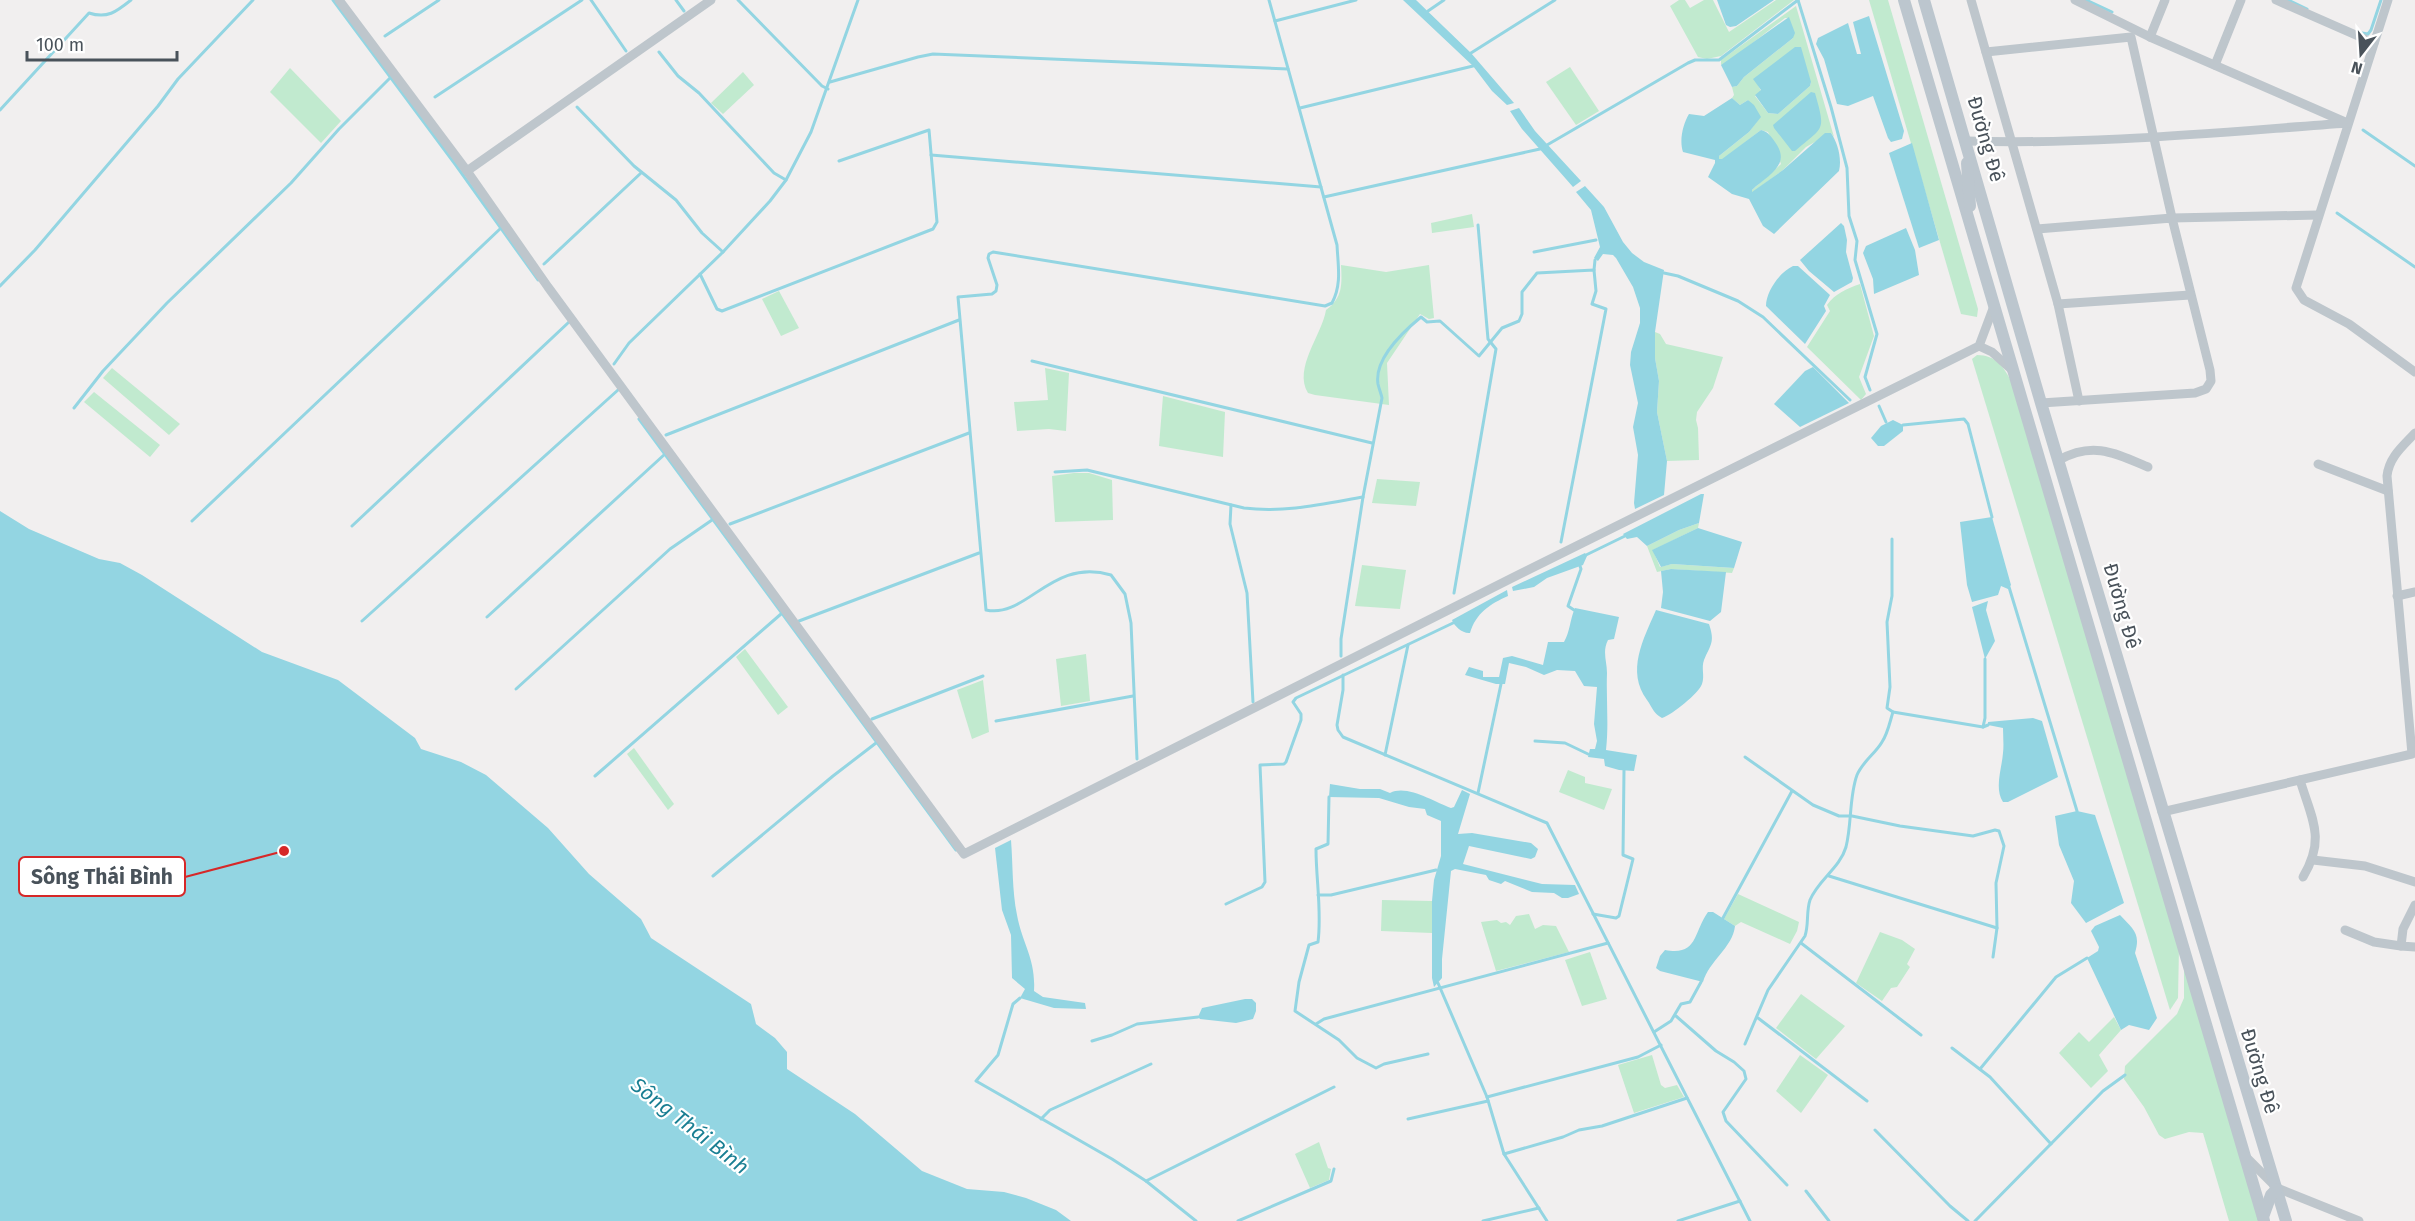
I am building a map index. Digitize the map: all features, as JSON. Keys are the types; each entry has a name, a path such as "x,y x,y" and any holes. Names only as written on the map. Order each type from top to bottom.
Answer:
{"street":[{"path":"339,0 467,171 549,287 964,855 1512,578 1979,346 1995,304"},
{"path":"467,171 711,0"},
{"name":"Đường Đê","path":"1904,0 2263,1219"},
{"name":"Đường Đê","path":"1924,0 2041,403 2286,1221"},
{"path":"1971,0 2058,304 2079,401"},
{"path":"2075,0 2134,33 2150,37 2348,123"},
{"path":"2150,37 2165,0"},
{"path":"2215,65 2241,0"},
{"path":"2276,0 2374,43"},
{"path":"2388,0 2296,288 2304,300 2349,324 2415,372"},
{"path":"1986,52 2134,33"},
{"path":"2041,403 2195,393 2206,389 2211,381 2152,137 2134,33"},
{"path":"1971,228 1966,141 2013,142 2152,137 2348,123"},
{"path":"2037,229 2172,218 2318,215"},
{"path":"2058,304 2190,295"},
{"path":"1979,346 1992,352 2014,374"},
{"path":"2130,770 2141,796 2162,809 2414,758 2411,694 2397,597 2388,467 2391,460 2415,433"},
{"path":"2059,460 2084,449 2097,449 2148,467"},
{"path":"2318,464 2388,491"},
{"path":"2397,597 2415,592"},
{"path":"2300,780 2315,831 2316,843 2313,860 2303,877"},
{"path":"2150,840 2162,809"},
{"path":"2313,860 2365,866 2415,882"},
{"path":"2402,946 2403,929 2415,905"},
{"path":"2345,930 2374,942 2415,947"},
{"path":"2244,1156 2277,1189 2360,1221"},
{"path":"2263,1219 2271,1195 2277,1189"}],"green space":[{"path":"1679,0 1685,0 1690,8 1704,0 1713,0 1729,32 1776,0 1794,0 1721,56 1707,59 1698,57 1670,6"},
{"path":"1869,0 1888,0 1978,309 1977,317 1961,314"},
{"path":"1796,6 1834,137 1831,133 1806,147 1783,170 1752,193 1752,190 1781,164 1768,132 1761,130 1722,160 1719,159 1719,156 1749,132 1760,117 1748,100 1740,105 1732,98 1734,95 1732,87 1737,86 1744,77 1793,38 1789,18 1785,18 1728,62 1721,65 1721,60","holes":["1811,82 1810,86 1778,114 1768,113 1755,96 1761,91 1757,83"]},
{"path":"1570,67 1599,111 1576,125 1546,82"},
{"path":"290,68 341,121 321,143 270,92"},
{"path":"743,72 754,85 723,114 711,103"},
{"path":"1472,214 1474,227 1432,233 1431,223"},
{"path":"1341,265 1386,272 1429,265 1434,318 1429,319 1420,314 1387,363 1389,405 1315,395 1308,393 1304,383 1306,362 1326,310 1336,301 1340,290"},
{"path":"1860,284 1874,336 1859,377 1866,394 1861,400 1807,347 1830,311 1827,305 1830,301 1842,292"},
{"path":"779,291 799,328 781,336 762,299"},
{"path":"1655,332 1660,334 1666,344 1723,357 1713,388 1697,412 1699,460 1667,461 1657,412 1659,381 1655,358"},
{"path":"1977,355 1989,357 1999,363 2012,383 2179,948 2178,998 2170,1010 1972,359"},
{"path":"112,368 180,424 169,435 103,378"},
{"path":"1045,368 1069,373 1066,431 1049,429 1017,431 1014,402 1048,400"},
{"path":"94,392 160,445 150,457 84,402"},
{"path":"1163,396 1225,412 1223,457 1159,446"},
{"path":"1089,473 1112,480 1113,520 1055,522 1052,476"},
{"path":"1377,479 1420,482 1416,506 1372,503"},
{"path":"1699,523 1698,528 1653,550 1660,567 1672,564 1734,568 1732,573 1671,569 1657,572 1647,546"},
{"path":"1362,565 1406,570 1400,609 1355,606"},
{"path":"745,649 788,707 778,715 736,657"},
{"path":"1086,654 1090,701 1061,706 1056,659"},
{"path":"983,680 989,732 972,739 957,690"},
{"path":"634,748 674,804 668,810 627,754"},
{"path":"1568,770 1585,777 1585,783 1612,789 1604,810 1559,792"},
{"path":"1738,894 1799,922 1790,944 1741,922 1735,926 1724,919"},
{"path":"1382,900 1432,901 1432,933 1381,931"},
{"path":"1529,914 1535,929 1543,925 1556,926 1569,952 1496,971 1481,922 1497,920 1510,925 1516,916"},
{"path":"1880,932 1902,940 1915,949 1907,964 1910,967 1897,987 1891,988 1882,1001 1856,983"},
{"path":"1590,952 1607,999 1582,1006 1565,960"},
{"path":"2184,966 2260,1221 2229,1221 2203,1133 2189,1132 2165,1139 2159,1135 2144,1107 2124,1079 2125,1066 2177,1014 2184,998"},
{"path":"1801,994 1845,1026 1816,1059 1776,1028"},
{"path":"2114,1017 2121,1030 2099,1055 2108,1071 2091,1088 2059,1053 2079,1032 2089,1042"},
{"path":"1652,1055 1661,1085 1665,1088 1677,1085 1684,1097 1634,1113 1618,1065"},
{"path":"1800,1055 1828,1075 1801,1113 1776,1091"},
{"path":"1319,1142 1328,1168 1331,1169 1329,1180 1310,1188 1295,1154"}],"water":[{"path":"1403,0 1416,0 1471,53 1514,103 1507,105 1492,91 1473,66"},
{"path":"1717,0 1774,0 1736,26 1730,27 1726,25"},
{"path":"1869,16 1904,131 1902,139 1891,142 1873,96 1848,106 1837,104 1824,59 1816,44 1818,38 1848,23 1857,54 1861,54 1853,22"},
{"path":"1789,17 1795,33 1793,38 1744,77 1737,86 1732,87 1721,65"},
{"path":"1795,47 1801,47 1811,82 1810,86 1778,114 1768,113 1755,95 1761,90 1753,79"},
{"path":"1811,92 1815,93 1821,115 1820,127 1812,137 1792,151 1773,125"},
{"path":"1732,98 1740,105 1748,100 1761,117 1749,132 1719,156 1719,159 1761,130 1770,136 1780,150 1781,157 1776,169 1752,192 1783,170 1825,133 1831,133 1837,146 1840,156 1839,171 1774,234 1763,226 1749,199 1732,194 1708,177 1715,160 1683,152 1682,132 1689,114 1704,116"},
{"path":"1519,108 1535,131 1581,181 1573,187 1522,129 1510,111"},
{"path":"1912,143 1939,240 1919,248 1889,153"},
{"path":"1585,186 1604,207 1623,242 1632,253 1644,262 1664,270 1655,332 1655,358 1659,381 1657,412 1667,461 1664,495 1635,509 1638,455 1633,427 1638,403 1630,365 1631,352 1640,323 1640,308 1633,287 1616,258 1613,255 1603,254 1598,261 1594,258 1600,247 1591,210 1576,192"},
{"path":"1841,223 1844,226 1847,240 1846,252 1853,278 1852,282 1834,292 1809,271 1800,260"},
{"path":"1906,228 1915,250 1919,275 1874,294 1873,279 1863,253 1866,246"},
{"path":"1793,266 1798,266 1830,295 1824,306 1826,311 1805,344 1766,306 1768,294 1775,283"},
{"path":"1813,367 1849,403 1800,427 1774,404 1805,371"},
{"path":"1893,420 1903,425 1903,431 1884,446 1878,446 1871,438 1881,426"},
{"path":"1704,494 1699,523 1647,546 1637,537 1627,539 1623,534"},
{"name":"Sông Thái Bình","path":"0,511 29,529 99,559 120,563 262,652 338,680 415,738 421,749 461,762 486,775 548,828 589,874 641,919 651,938 751,1004 756,1024 775,1038 787,1052 787,1069 855,1114 922,1171 967,1189 1004,1192 1026,1198 1056,1210 1071,1221 0,1221"},
{"path":"1992,517 2011,585 2008,589 2001,586 1998,595 1972,602 1967,585 1960,522"},
{"path":"1698,528 1742,542 1734,568 1672,564 1661,567 1652,550"},
{"path":"1585,553 1587,556 1583,565 1547,578 1534,587 1513,591 1512,587"},
{"path":"1671,569 1726,572 1721,612 1710,621 1661,608 1663,592 1661,571"},
{"path":"1507,590 1508,596 1484,610 1470,633 1462,631 1453,622 1452,620"},
{"path":"1988,601 1986,610 1995,641 1985,659 1972,607"},
{"path":"1575,608 1619,617 1614,639 1608,640 1605,649 1606,750 1637,755 1634,771 1605,766 1604,759 1588,757 1590,749 1595,749 1597,741 1594,724 1597,687 1584,686 1575,671 1557,670 1544,675 1509,663 1505,684 1496,684 1465,675 1469,667 1483,671 1483,677 1499,677 1503,658 1512,656 1543,665 1548,642 1564,642"},
{"path":"1656,610 1709,624 1712,635 1703,663 1703,681 1700,688 1685,703 1662,718 1655,712 1641,689 1637,667 1642,644"},
{"path":"2033,718 2042,721 2058,777 2008,802 2003,802 1999,784 2003,728 1988,725 1988,722"},
{"path":"1330,784 1360,789 1380,789 1390,793 1412,792 1451,808 1454,807 1462,790 1470,794 1458,834 1472,833 1531,843 1538,849 1535,857 1531,859 1469,846 1463,864 1542,884 1575,885 1579,894 1562,898 1554,893 1532,892 1505,881 1501,884 1489,880 1486,875 1455,869 1451,871 1442,978 1434,987 1432,901 1434,880 1441,856 1441,821 1427,815 1425,809 1379,798 1329,797"},
{"path":"2077,811 2095,815 2124,903 2086,923 2071,903 2074,881 2059,845 2055,816"},
{"path":"1011,840 1015,906 1031,960 1034,991 1043,997 1085,1003 1086,1009 1054,1008 1020,998 1025,989 1012,978 1011,935 1002,910 995,848"},
{"path":"1708,912 1713,912 1735,926 1730,941 1710,967 1703,982 1656,968 1665,950 1684,950 1689,946"},
{"path":"2120,915 2135,932 2137,946 2135,953 2157,1018 2149,1030 2129,1025 2121,1030 2087,958 2098,951 2099,947 2091,931 2095,926"},
{"path":"1252,999 1256,1003 1253,1019 1236,1023 1198,1017 1202,1008"}],"waterway":[{"path":"0,110 89,13 106,15 131,0"},
{"path":"0,286 35,250 158,106 178,79 253,0"},
{"path":"333,0 538,280"},
{"path":"385,36 439,0"},
{"path":"435,97 582,0"},
{"path":"591,0 626,51"},
{"path":"676,0 684,11"},
{"path":"738,0 822,86 828,89"},
{"path":"614,364 629,343 723,252 786,180 811,132 858,0"},
{"path":"1137,759 1131,623 1125,594 1111,575 1090,572 1072,574 1014,606 1001,610 986,610 958,297 992,294 996,291 997,285 988,258 993,252 1325,306 1332,303 1338,282 1337,245 1269,0"},
{"path":"1275,21 1356,0"},
{"path":"1428,11 1444,0"},
{"path":"1471,53 1555,0"},
{"path":"1798,0 1847,168 1849,216 1857,241 1855,260 1877,334 1865,377 1870,390"},
{"path":"1547,145 1688,63 1695,60 1719,60 1798,0"},
{"path":"2086,0 2112,12"},
{"path":"2288,0 2307,9"},
{"path":"2362,33 2368,34 2371,30 2381,0"},
{"path":"659,52 678,76 699,93 774,173 786,180"},
{"path":"830,82 933,54 1288,69"},
{"path":"1300,108 1473,66"},
{"path":"74,408 103,371 167,303 291,183 339,129 390,78"},
{"path":"577,107 634,166 676,200 702,233 723,252"},
{"path":"700,274 717,309 722,311 933,229 937,222 929,130 839,161"},
{"path":"2363,130 2415,166"},
{"path":"1324,197 1540,149"},
{"path":"931,155 1321,187"},
{"path":"544,264 641,173"},
{"path":"2337,213 2415,267"},
{"path":"1454,593 1496,349 1488,339 1478,225"},
{"path":"192,521 501,228"},
{"path":"1534,252 1596,240"},
{"path":"1594,270 1595,260"},
{"path":"1341,656 1341,639 1363,497 1382,398 1378,375 1385,356 1399,338 1421,317 1427,322 1440,321 1479,356 1502,328 1519,321 1522,314 1522,292 1537,273 1594,270 1596,291 1592,304 1606,309 1561,542"},
{"path":"1664,273 1678,276 1738,301 1763,317 1850,400"},
{"path":"666,435 959,320"},
{"path":"352,526 569,322"},
{"path":"1032,361 1372,443"},
{"path":"362,621 618,390"},
{"path":"1879,406 1886,422"},
{"path":"639,419 956,850"},
{"path":"1903,425 1964,419 1968,424 1992,517"},
{"path":"730,524 969,433"},
{"path":"487,617 665,454"},
{"path":"1055,472 1087,470 1244,508 1304,507 1363,497"},
{"path":"1231,505 1230,524 1247,593 1253,702"},
{"path":"516,689 670,549 712,520"},
{"path":"1586,555 1625,536"},
{"path":"1892,539 1892,596 1887,622 1890,687 1887,708 1893,712"},
{"path":"799,621 979,553"},
{"path":"1574,610 1568,606 1581,569 1580,566"},
{"path":"2009,587 2077,811"},
{"path":"595,776 781,614"},
{"path":"1226,904 1262,887 1265,882 1260,765 1286,762 1301,720 1301,714 1293,702 1296,698 1453,623"},
{"path":"1385,755 1408,645"},
{"path":"1983,727 1985,659"},
{"path":"1343,675 1337,725 1343,737 1547,823 1750,1221"},
{"path":"872,719 983,676"},
{"path":"1478,793 1501,684"},
{"path":"996,721 1133,696"},
{"path":"1745,1044 1768,990 1805,936 1810,900 1843,854 1848,838 1857,775 1884,738 1893,712 1983,727 1988,725"},
{"path":"1535,741 1565,743 1588,754"},
{"path":"713,876 876,743"},
{"path":"1745,757 1813,805 1839,816 1852,816 1900,826 1973,836 1999,831 2004,846 1996,883 1997,928 1993,957"},
{"path":"1593,914 1616,918 1619,916 1633,859 1623,855 1624,770"},
{"path":"1723,918 1792,791"},
{"path":"1329,797 1328,844 1316,849 1318,942 1309,945 1299,982 1295,1011 1339,1040 1357,1058 1376,1068 1428,1054"},
{"path":"1318,895 1331,895 1436,870"},
{"path":"1829,876 1997,928"},
{"path":"1316,1024 1324,1019 1608,943"},
{"path":"1801,943 1921,1035"},
{"path":"1980,1069 2056,977 2087,958"},
{"path":"1654,1032 1671,1021 1681,1004 1690,1002 1701,982"},
{"path":"1438,983 1487,1097 1504,1154 1547,1221"},
{"path":"1020,998 1013,1004 998,1055 976,1081 1112,1159 1146,1181 1196,1221"},
{"path":"1676,1016 1716,1051 1744,1071 1746,1079 1723,1112 1726,1121 1787,1185"},
{"path":"1092,1041 1137,1024 1198,1017"},
{"path":"1758,1018 1867,1101"},
{"path":"1487,1097 1638,1057 1661,1045"},
{"path":"1952,1048 1990,1077 2051,1144"},
{"path":"1041,1119 1050,1110 1151,1064"},
{"path":"1975,1221 2103,1091 2125,1075"},
{"path":"1146,1181 1334,1087"},
{"path":"1504,1154 1579,1130 1602,1126 1687,1098"},
{"path":"1408,1119 1488,1101"},
{"path":"1875,1130 1950,1206 1968,1221"},
{"path":"1238,1221 1331,1181 1334,1169"},
{"path":"1806,1191 1829,1221"},
{"path":"1678,1221 1740,1201"},
{"path":"1483,1221 1539,1208"}],"place":[{"name":"Sông Thái Bình","path":"284,851"}]}
